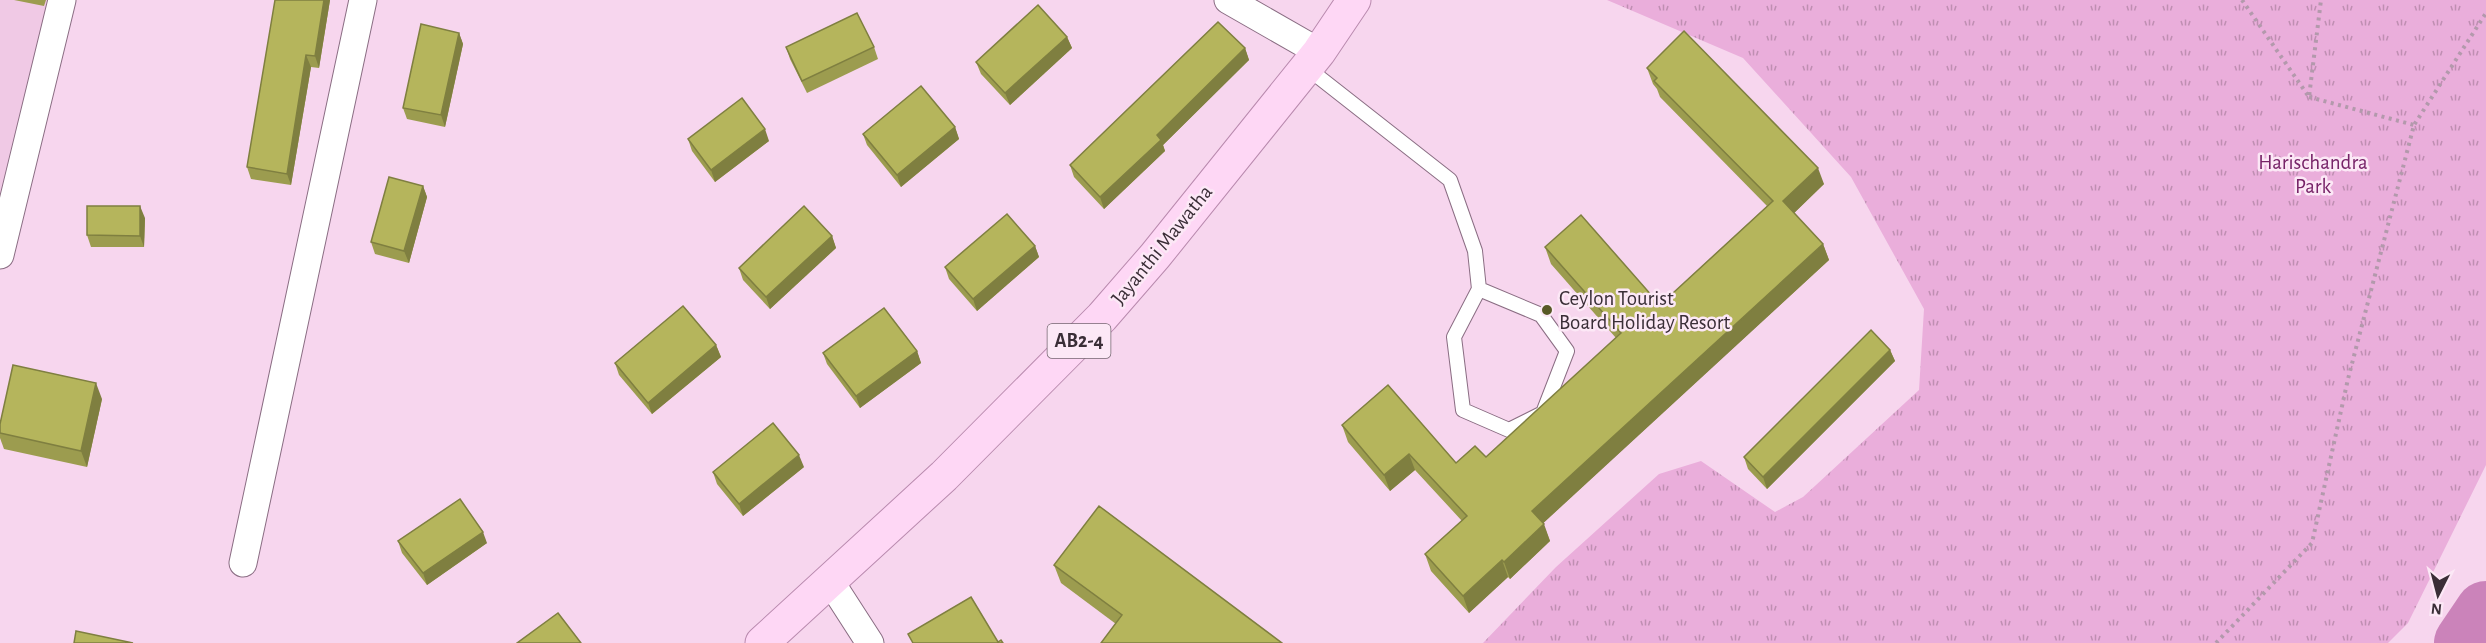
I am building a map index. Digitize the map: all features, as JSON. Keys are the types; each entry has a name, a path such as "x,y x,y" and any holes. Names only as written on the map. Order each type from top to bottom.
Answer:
{"main road":[{"name":"Jayanthi Mawatha","path":"762,643 944,476 1102,317 1155,256 1312,59 1354,0"}],"street":[{"path":"0,255 62,0"},
{"path":"243,563 363,0"},
{"path":"1228,0 1312,59"},
{"path":"830,581 870,643"}],"lane":[{"path":"1312,59 1450,180 1475,251 1479,289 1454,337 1463,410 1509,430 1544,413 1567,351 1541,315 1479,289"}],"path":[{"path":"2242,0 2309,97 2414,125"},
{"path":"2309,97 2321,0"},
{"path":"2216,643 2312,543 2348,379 2414,125 2486,13"}],"shaded area":[{"path":"0,0 62,0 0,255"}],"green space":[{"name":"Harischandra Park","path":"1607,0 2486,0 2486,465 2408,623 2388,643 1483,643 1556,567 1659,474 1701,461 1775,512 1803,497 1919,390 1924,309 1851,177 1743,58"}],"building":[{"path":"275,0 324,0 315,56 306,55 287,174 247,167"},
{"path":"1038,5 1067,37 1005,93 976,62"},
{"path":"857,13 874,47 802,81 786,47"},
{"path":"1218,22 1245,48 1157,135 1161,140 1100,197 1070,165"},
{"path":"421,24 459,33 441,115 403,108"},
{"path":"1684,31 1818,168 1783,201 1823,244 1532,511 1544,524 1504,562 1502,560 1463,596 1425,554 1467,516 1409,454 1384,475 1342,425 1388,385 1456,463 1475,446 1486,457 1621,333 1545,247 1581,215 1660,305 1773,201 1654,81 1657,78 1647,68"},
{"path":"921,86 955,127 897,175 863,134"},
{"path":"742,98 765,129 711,170 688,139"},
{"path":"389,177 423,186 404,251 371,242"},
{"path":"87,206 140,206 140,236 87,235"},
{"path":"804,206 832,236 766,297 739,268"},
{"path":"1007,214 1035,246 973,299 945,267"},
{"path":"683,306 716,345 648,403 615,363"},
{"path":"884,308 917,351 856,396 823,353"},
{"path":"1871,330 1890,350 1763,477 1744,457"},
{"path":"13,365 96,383 81,451 0,433"},
{"path":"773,423 799,455 739,504 713,472"},
{"path":"460,499 483,532 423,573 398,541"},
{"path":"1099,506 1282,643 1101,643 1122,615 1054,565"},
{"path":"971,597 998,642 1001,640 1003,643 913,643 908,634"},
{"path":"558,613 581,643 517,643"},
{"path":"76,631 133,643 74,643"}],"waterway":[{"path":"2465,643 2486,612"}],"place":[{"name":"Ceylon Tourist Board Holiday Resort","path":"1547,310"}]}
